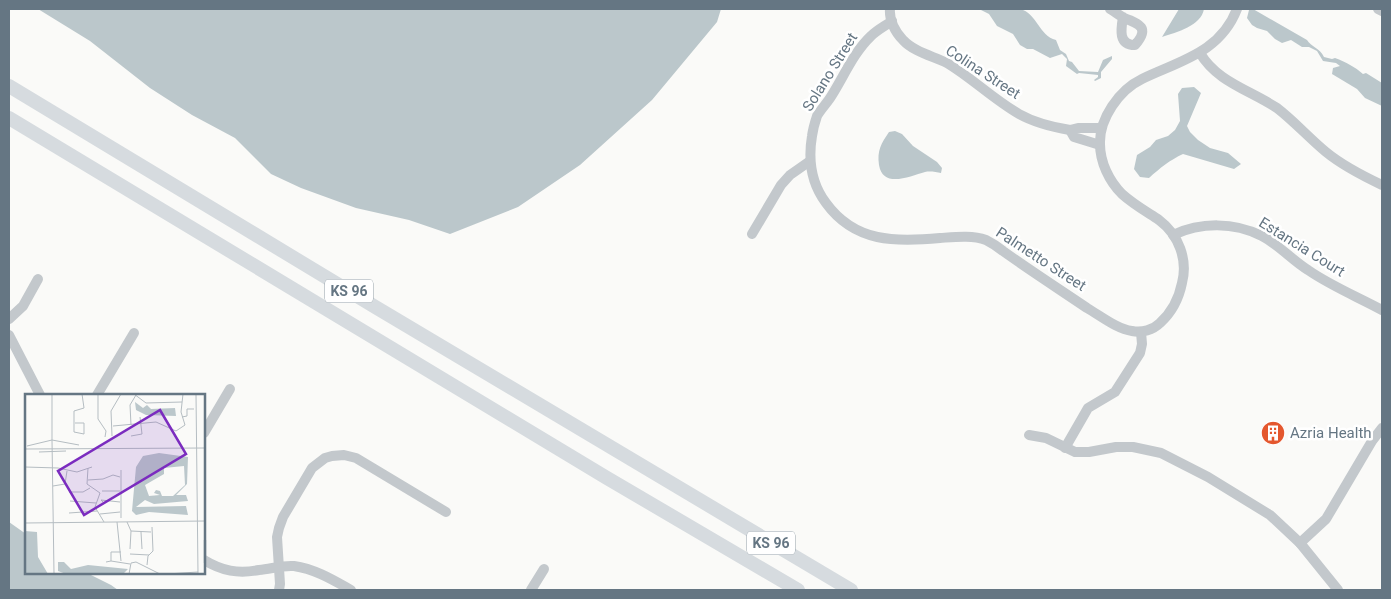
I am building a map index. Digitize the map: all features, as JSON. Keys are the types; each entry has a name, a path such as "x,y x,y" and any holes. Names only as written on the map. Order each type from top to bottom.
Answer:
{"highway":[{"name":"KS 96","path":"9,86 851,590"},
{"name":"KS 96","path":"9,118 582,463 798,590"}],"street":[{"path":"890,9 892,21"},
{"path":"1110,9 1123,17"},
{"path":"1065,448 1088,408 1115,392 1140,353 1142,344 1141,332 1159,325 1168,315 1181,289 1184,274 1184,260 1180,246 1173,235 1162,222 1123,195 1109,179 1100,145 1102,128 1115,103 1132,84 1200,52 1217,40 1237,9"},
{"path":"1378,9 1382,11"},
{"name":"Colina Street","path":"892,21 899,35 908,45 964,74 1020,114 1045,125 1070,130 1102,128"},
{"name":"Solano Street","path":"810,161 812,133 817,117 831,98 862,45 872,35 892,21"},
{"path":"1200,52 1206,62 1218,74 1278,109 1346,166 1382,185"},
{"name":"Colina Street","path":"1070,130 1074,137 1100,145"},
{"path":"752,234 781,184 810,161"},
{"name":"Palmetto Street","path":"810,161 812,177 823,200 840,219 862,233 889,240 963,237 984,240 997,246 1037,276 1106,320 1128,330 1141,332"},
{"name":"Estancia Court","path":"1173,235 1198,226 1211,224 1248,231 1261,236 1308,270 1382,310"},
{"path":"9,319 23,306 38,279"},
{"path":"98,394 134,333"},
{"path":"9,335 39,394"},
{"path":"205,431 230,389"},
{"path":"1300,543 1326,519 1372,440 1382,428"},
{"path":"1029,435 1046,438 1075,452 1133,447 1161,453 1208,477 1270,514 1300,543 1338,590"},
{"path":"279,590 277,537 283,517 312,468 325,458 344,455 356,458 446,512"},
{"path":"205,561 221,569 234,571 294,566 322,574 351,590"},
{"path":"531,590 544,569"}],"shaded area":[{"path":"1011,8 1026,11 1050,38 1056,40 1060,50 1066,54 1069,61 1079,71 1098,72 1103,60 1112,56 1112,59 1101,72 1101,78 1095,81 1098,75 1077,74 1066,66 1067,59 1062,54 1050,58 1020,45 1013,34 997,26 989,14 979,9"},
{"path":"38,9 721,9 717,22 652,100 580,165 518,207 450,234 409,220 356,208 301,188 271,174 235,138 192,115 150,88 90,41"},
{"path":"1179,9 1204,9 1198,20 1188,28 1162,37"},
{"path":"1253,9 1307,40 1324,57 1343,61 1382,83 1382,106 1365,98 1357,89 1332,74 1333,68 1340,66 1336,63 1323,61 1317,51 1309,47 1302,47 1291,40 1282,43 1267,31 1252,25 1247,18 1249,10"},
{"path":"1194,87 1201,93 1187,126 1190,132 1210,148 1228,153 1241,164 1234,169 1183,154 1149,178 1140,177 1134,169 1137,155 1150,147 1156,140 1168,136 1175,130 1180,121 1178,94 1182,88"},
{"path":"895,131 902,134 913,146 937,162 942,168 941,173 927,172 898,179 886,177 879,165 879,151 889,132"},
{"path":"9,522 25,533 25,574 89,574 118,590 9,590"}],"place":[{"name":"Azria Health","path":"1273,433"}]}
